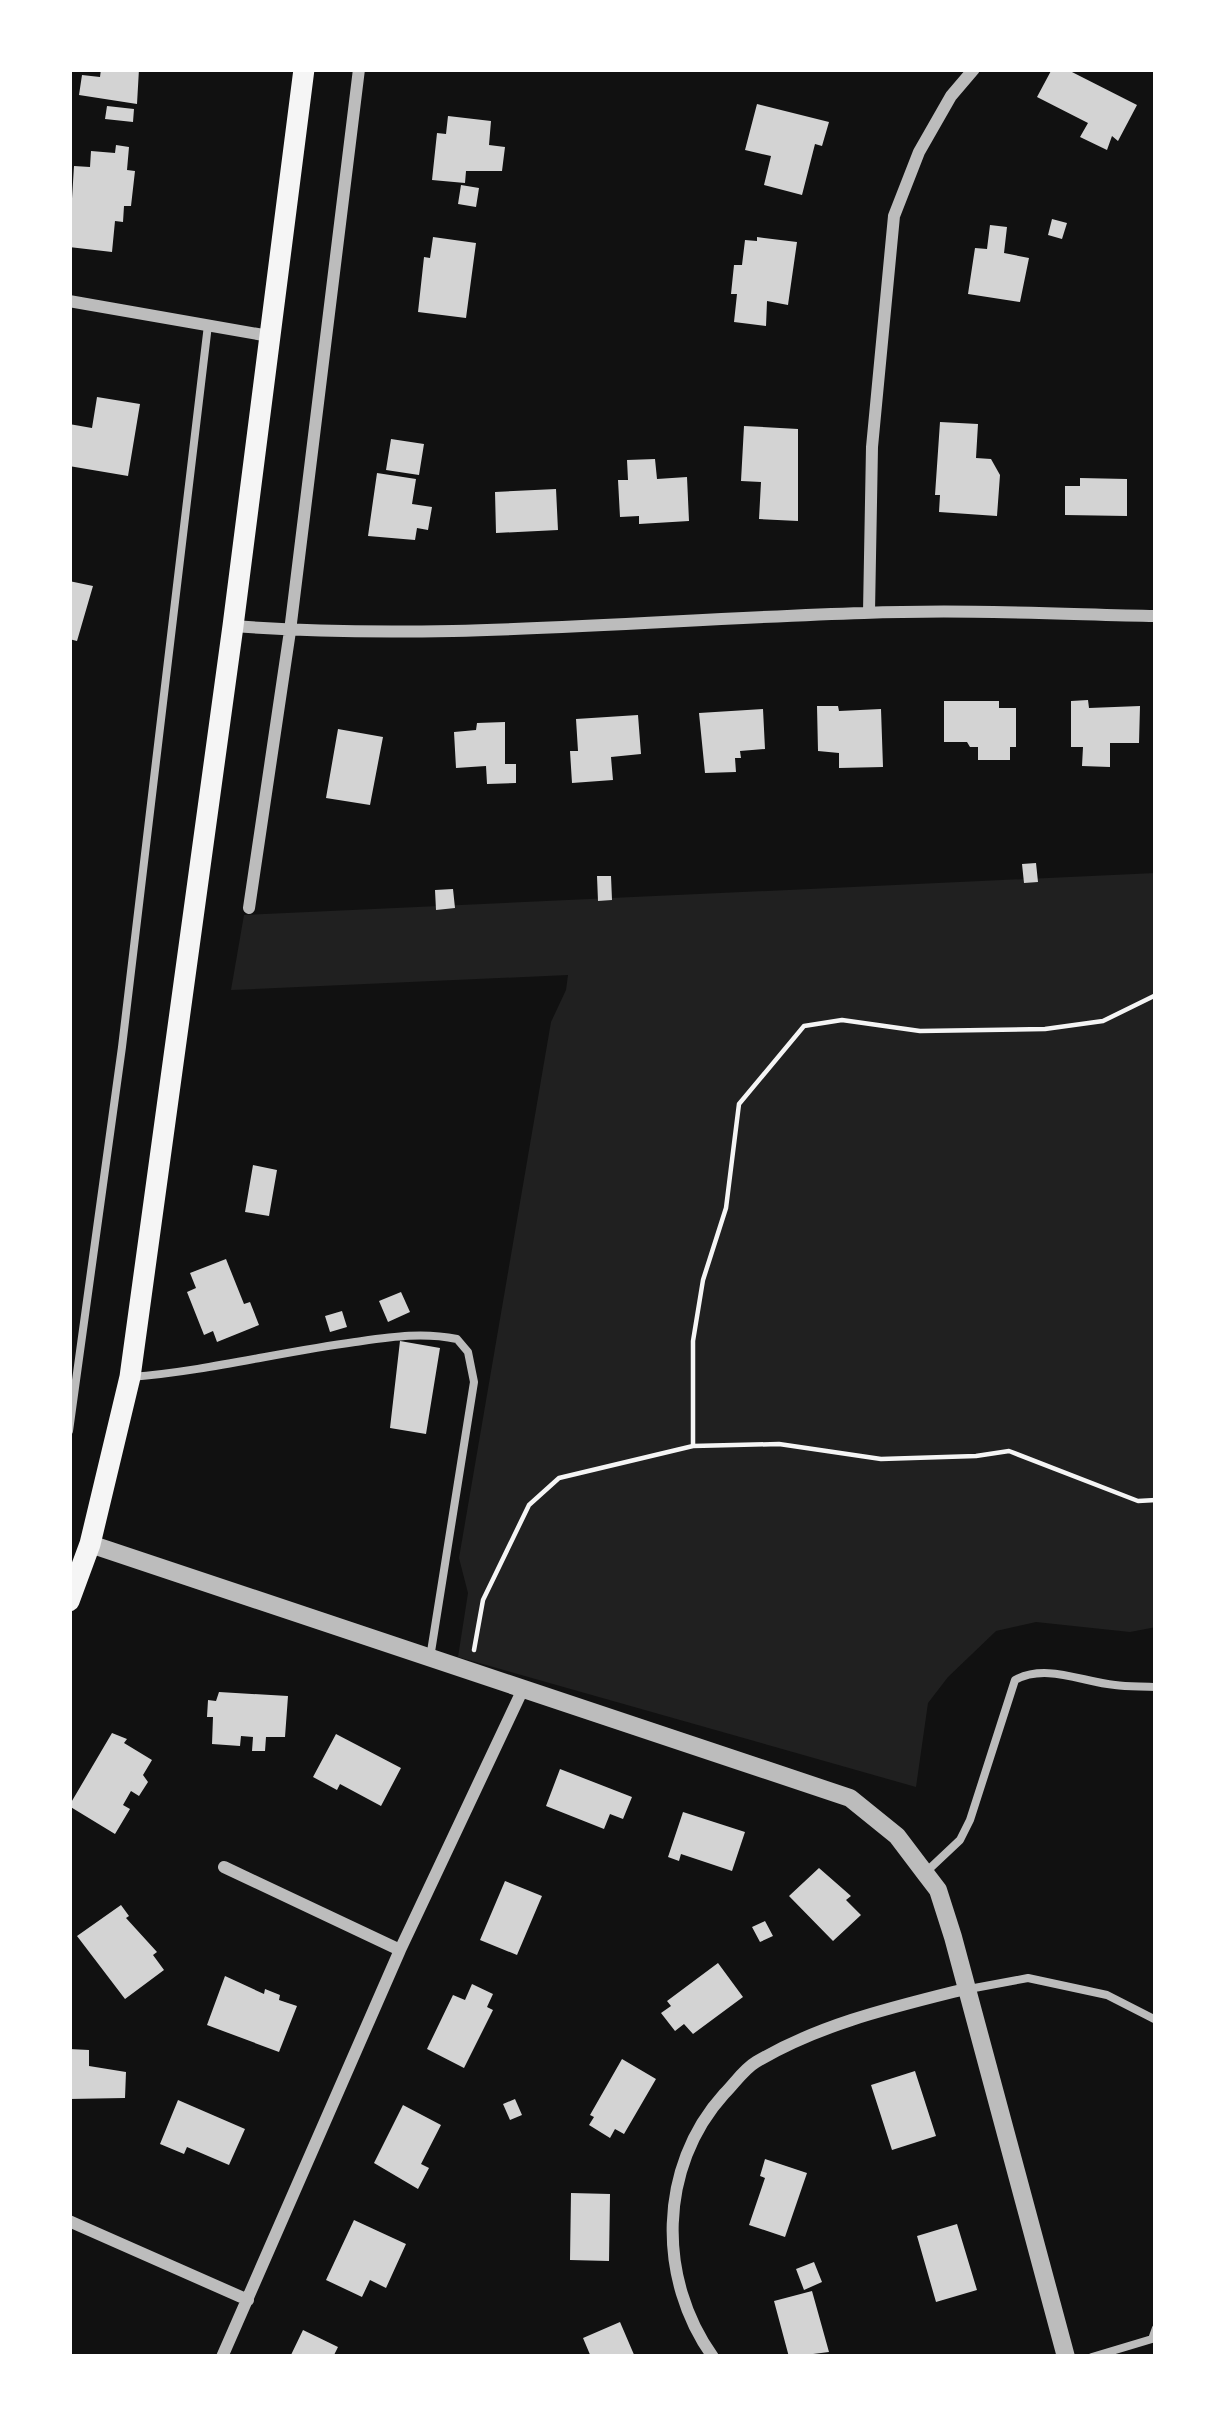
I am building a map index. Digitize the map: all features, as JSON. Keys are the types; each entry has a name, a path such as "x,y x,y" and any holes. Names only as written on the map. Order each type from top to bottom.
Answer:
{"main road":[{"path":"69,1601 90,1544 130,1377 304,69"}],"street":[{"path":"249,908 290,631 359,69"},
{"path":"869,612 872,447 894,216 919,152 951,96 974,69"},
{"path":"69,301 269,336"},
{"path":"233,626 290,631 508,628 869,612 1156,616"},
{"path":"90,1544 850,1798 897,1836 938,1890 1066,2357"},
{"path":"222,2357 400,1950 522,1690"},
{"path":"224,1867 400,1950"},
{"path":"713,2357 692,2328 673,2265 673,2209 689,2144 716,2104 752,2064 807,2036 964,1989"},
{"path":"69,2221 248,2300"}],"lane":[{"path":"69,1431 125,1024 208,326"},
{"path":"130,1377 194,1371 425,1332 457,1339 468,1352 474,1382 430,1660"},
{"path":"925,1873 960,1840 970,1820 1015,1680 1044,1672 1156,1687"},
{"path":"964,1989 1028,1978 1107,1995 1156,2020"},
{"path":"1092,2357 1154,2338 1156,2328"}],"path":[{"path":"693,1446 694,1341 703,1280 726,1208 739,1104 804,1026 842,1020 920,1031 1045,1029 1103,1021 1156,995"},
{"path":"470,1673 483,1600 529,1504 559,1478 693,1446 779,1444 880,1459 976,1456 1009,1450 1138,1502 1156,1500"}],"shaded area":[{"path":"1156,873 1156,1627 1130,1632 1036,1622 996,1631 928,1703 916,1787 458,1657 468,1593 459,1558 551,1022 568,975 231,990 244,915"}],"building":[{"path":"101,69 139,69 137,104 79,95 82,75 100,77"},
{"path":"1052,69 1066,69 1137,105 1118,141 1112,136 1107,150 1080,137 1088,123 1037,97"},
{"path":"757,104 829,122 822,146 815,144 802,195 764,185 771,156 745,150"},
{"path":"107,106 134,109 133,122 105,119"},
{"path":"448,116 491,121 489,145 505,147 502,171 466,171 465,183 432,180 437,133 446,134"},
{"path":"116,145 129,147 127,170 135,171 131,206 124,206 123,222 115,221 112,252 69,247 74,166 90,167 91,151 115,153"},
{"path":"461,185 479,188 476,207 458,204"},
{"path":"1052,219 1067,223 1062,239 1048,235"},
{"path":"990,225 1007,227 1004,253 1029,258 1020,302 968,294 975,248 987,249"},
{"path":"433,237 476,243 466,318 418,312 424,257 430,258"},
{"path":"757,237 797,242 788,305 767,301 766,326 734,322 737,294 731,294 734,265 742,265 745,240 757,241"},
{"path":"97,397 140,404 128,476 69,466 69,424 92,428"},
{"path":"940,422 978,424 976,458 991,459 1000,475 997,516 939,512 940,495 935,495"},
{"path":"744,426 798,429 798,521 759,519 761,482 741,481"},
{"path":"391,439 424,444 419,475 386,470"},
{"path":"655,459 657,479 687,477 689,521 639,524 639,516 620,517 618,480 628,480 627,460"},
{"path":"377,473 416,479 412,504 432,507 428,530 417,528 415,540 368,536"},
{"path":"1080,478 1127,479 1127,516 1065,515 1065,486 1080,486"},
{"path":"556,489 558,530 496,533 495,492"},
{"path":"69,581 93,586 77,641 69,639"},
{"path":"1088,700 1089,708 1140,706 1139,743 1110,743 1110,767 1082,766 1083,747 1071,747 1071,701"},
{"path":"944,701 999,701 999,708 1016,708 1016,747 1010,747 1010,760 978,760 978,747 944,742"},
{"path":"817,706 838,706 839,711 881,709 883,767 839,768 839,753 818,751"},
{"path":"763,709 765,749 740,751 741,758 735,758 736,772 705,773 699,713"},
{"path":"638,715 641,754 611,757 613,780 572,783 570,751 578,751 576,719"},
{"path":"505,722 505,764 516,764 516,783 487,784 486,766 456,768 454,732 476,730 477,723"},
{"path":"338,729 383,737 370,805 326,798"},
{"path":"1036,863 1038,882 1024,883 1022,864"},
{"path":"597,876 611,876 612,900 598,901"},
{"path":"453,889 455,908 436,910 435,890"},
{"path":"253,1165 277,1170 269,1216 245,1212"},
{"path":"226,1259 244,1304 250,1302 259,1325 217,1342 213,1331 204,1335 187,1292 196,1288 190,1273"},
{"path":"401,1292 410,1312 388,1322 379,1301"},
{"path":"342,1311 347,1327 330,1332 325,1316"},
{"path":"400,1341 440,1348 426,1434 390,1428"},
{"path":"219,1692 288,1696 285,1737 266,1737 265,1751 252,1751 253,1737 241,1736 240,1746 212,1744 208,1700 216,1701"},
{"path":"112,1733 152,1760 143,1775 148,1782 139,1796 131,1791 123,1805 130,1809 115,1834 69,1806"},
{"path":"336,1734 401,1768 381,1806 340,1784 337,1790 313,1777"},
{"path":"560,1769 632,1797 623,1819 610,1814 604,1829 546,1806"},
{"path":"683,1812 745,1832 732,1871 681,1854 679,1861 668,1857"},
{"path":"819,1868 851,1896 846,1900 861,1915 833,1941 789,1896"},
{"path":"505,1881 542,1896 517,1955 480,1940"},
{"path":"121,1905 126,1918 157,1952 153,1955 164,1970 125,1999 77,1936"},
{"path":"765,1921 773,1936 760,1942 752,1927"},
{"path":"718,1963 743,1997 693,2034 684,2024 675,2031 661,2013 671,2006 667,2001"},
{"path":"225,1976 264,1994 265,1989 280,1995 279,2000 297,2006 279,2052 207,2025"},
{"path":"472,1984 493,1994 487,2007 493,2010 464,2068 427,2049 453,1995 465,2000"},
{"path":"69,2049 89,2050 89,2066 126,2072 125,2098 69,2099"},
{"path":"622,2059 656,2079 624,2134 615,2129 610,2138 589,2125 594,2117 590,2115"},
{"path":"915,2071 936,2136 892,2150 871,2085"},
{"path":"515,2099 522,2115 510,2120 503,2104"},
{"path":"178,2100 245,2129 229,2165 187,2147 184,2154 160,2144"},
{"path":"403,2105 441,2125 421,2164 429,2168 418,2189 374,2163"},
{"path":"765,2159 807,2173 785,2237 749,2225 765,2178 760,2176"},
{"path":"571,2193 610,2194 609,2261 570,2260"},
{"path":"354,2220 406,2244 386,2288 370,2280 362,2297 326,2280"},
{"path":"957,2224 977,2290 936,2302 917,2236"},
{"path":"814,2262 822,2282 804,2290 796,2269"},
{"path":"812,2291 829,2352 789,2357 774,2301"},
{"path":"620,2322 635,2357 591,2357 583,2338"},
{"path":"303,2330 338,2347 333,2357 290,2357"}]}
